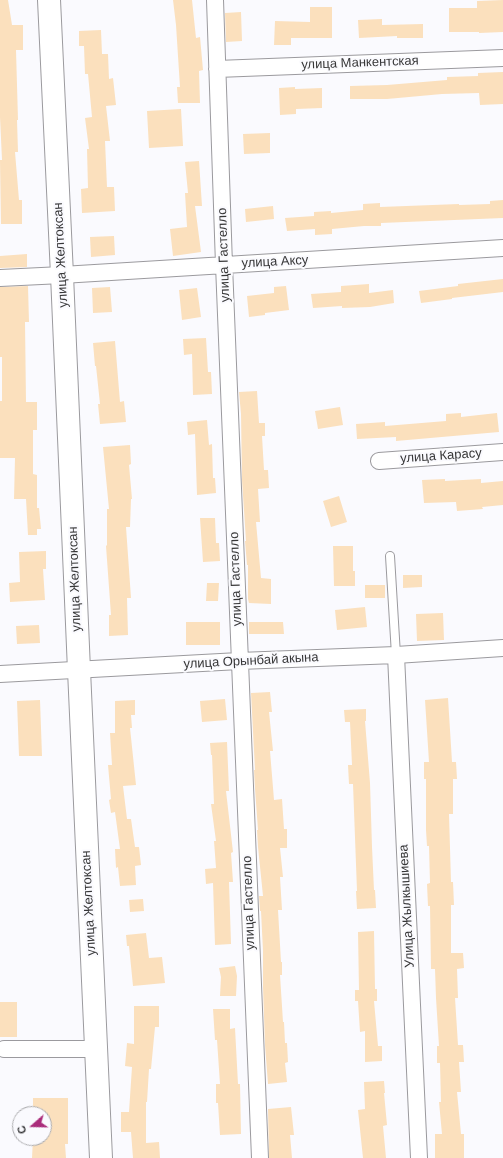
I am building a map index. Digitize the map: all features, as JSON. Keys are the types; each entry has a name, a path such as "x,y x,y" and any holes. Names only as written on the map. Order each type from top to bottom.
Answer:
{"main road":[{"name":"улица Желтоксан","path":"49,0 101,1158"}],"street":[{"name":"улица Гастелло","path":"215,0 239,661 260,1158"},
{"name":"улица Манкентская","path":"217,69 503,58"},
{"name":"улица Аксу","path":"0,278 503,248"},
{"name":"улица Карасу","path":"379,461 503,452"},
{"name":"улица Орынбай акына","path":"0,674 239,661 501,651"},
{"name":"Улица Жылкышиева","path":"396,655 418,1158"},
{"path":"4,1049 96,1049"}],"lane":[{"path":"390,556 396,655"}],"building":[{"path":"0,0 8,0 12,25 23,25 23,50 16,50 18,152 15,152 19,200 22,200 22,224 1,224 0,160 2,160 0,117"},
{"path":"173,0 192,0 196,38 200,37 203,70 199,71 200,103 178,103 177,87 180,87"},
{"path":"503,0 503,32 449,32 449,8 477,8 477,1"},
{"path":"310,7 332,7 332,38 291,38 291,45 274,45 275,21 310,22"},
{"path":"241,12 242,41 226,42 225,13"},
{"path":"382,19 382,25 423,24 423,38 397,38 397,36 359,38 358,20"},
{"path":"101,30 102,54 108,54 109,79 113,78 116,105 106,106 110,141 105,141 107,187 114,187 115,211 82,213 81,189 88,188 87,149 89,149 85,118 92,117 88,74 85,74 84,46 79,46 79,31"},
{"path":"503,72 503,104 480,105 479,93 442,94 387,99 350,99 350,86 387,85 447,80 447,77 478,76 478,73"},
{"path":"295,87 295,89 322,88 322,108 296,109 296,114 280,115 279,88"},
{"path":"181,109 183,146 149,148 147,111"},
{"path":"270,133 270,153 244,154 243,134"},
{"path":"199,161 202,206 195,206 201,252 173,256 170,229 187,227 185,193 188,193 185,162"},
{"path":"503,200 503,218 381,223 381,226 332,229 332,234 315,235 315,229 287,231 285,218 314,216 314,212 331,211 331,213 363,210 363,204 380,203 380,207 459,205 490,204 490,201"},
{"path":"273,206 274,219 246,222 245,209"},
{"path":"114,236 115,255 91,257 90,237"},
{"path":"27,254 27,267 0,268 0,256"},
{"path":"503,279 503,292 421,303 419,291 458,286 458,284"},
{"path":"369,284 369,293 393,290 394,303 370,307 342,308 342,306 313,308 311,294 341,292 341,286"},
{"path":"28,286 29,322 25,322 26,402 37,402 37,430 33,430 33,474 37,475 37,508 39,508 41,529 37,529 37,535 28,535 26,499 14,499 15,458 0,458 2,357 0,357 0,287"},
{"path":"286,286 289,310 249,317 247,296 274,293 274,287"},
{"path":"110,287 112,312 93,313 92,288"},
{"path":"197,288 201,317 182,320 179,290"},
{"path":"206,338 208,372 211,372 212,394 193,395 192,354 184,355 183,339"},
{"path":"115,341 120,402 124,401 126,422 100,424 98,404 100,404 93,343"},
{"path":"257,391 259,423 265,423 265,436 262,436 264,470 268,470 269,488 258,489 260,522 256,522 261,578 271,579 271,604 249,603 248,599 248,565 245,541 239,392"},
{"path":"340,407 343,425 318,429 315,411"},
{"path":"461,413 461,417 497,413 499,432 396,441 396,437 357,439 356,424 385,422 385,426 446,421 446,414"},
{"path":"207,420 209,445 212,444 213,478 215,478 216,493 197,495 195,434 188,435 187,422"},
{"path":"130,445 131,464 129,465 132,499 130,527 126,527 131,598 127,598 128,635 109,636 109,615 111,615 106,546 107,509 109,509 103,447"},
{"path":"445,479 445,481 481,479 481,483 503,481 503,505 482,507 483,509 457,511 456,502 424,503 422,480"},
{"path":"339,496 347,522 331,527 323,501"},
{"path":"200,518 215,518 216,543 219,543 220,561 203,562"},
{"path":"333,546 353,546 353,571 355,571 355,586 334,586"},
{"path":"46,551 46,569 43,569 45,600 10,602 9,583 20,582 19,552"},
{"path":"403,575 422,575 422,587 403,588"},
{"path":"207,583 219,583 218,601 206,601"},
{"path":"365,585 385,585 385,598 365,598"},
{"path":"365,607 367,627 337,630 335,610"},
{"path":"443,613 444,640 417,641 416,614"},
{"path":"186,622 220,622 220,645 186,645"},
{"path":"249,622 283,622 284,634 249,634"},
{"path":"39,625 40,643 17,644 16,626"},
{"path":"270,692 272,712 269,712 273,751 270,751 274,800 282,799 284,829 287,829 287,848 280,848 283,877 280,877 282,910 278,910 282,962 282,975 280,975 283,1022 285,1043 287,1043 288,1062 285,1063 287,1082 268,1084 265,1045 263,951 259,896 263,896 258,847 251,693"},
{"path":"448,698 452,762 456,762 457,779 453,779 453,814 449,814 451,882 453,882 454,905 451,905 451,953 463,953 464,968 457,969 458,998 455,998 458,1045 463,1045 464,1062 459,1062 461,1092 457,1092 461,1134 464,1134 464,1158 435,1158 435,1134 442,1134 439,1102 441,1102 440,1063 437,1063 437,1046 439,1046 435,969 431,969 430,906 428,906 427,884 430,883 429,846 427,846 426,830 426,779 424,779 424,762 429,762 425,700"},
{"path":"225,699 227,720 202,722 200,701"},
{"path":"40,700 42,756 19,756 17,701"},
{"path":"135,700 135,715 131,715 132,728 130,728 136,785 123,786 127,819 131,819 135,847 139,847 141,865 135,866 136,885 120,886 118,867 116,868 115,849 120,849 115,812 111,813 109,800 111,799 108,765 112,765 110,733 115,733 115,701"},
{"path":"366,709 365,721 370,783 376,908 357,909 353,784 349,784 348,765 352,765 350,722 345,722 344,710"},
{"path":"227,742 229,791 226,791 233,852 231,853 233,882 229,882 231,944 215,945 213,883 206,884 205,869 216,868 214,841 216,841 211,804 214,804 212,755 210,743"},
{"path":"143,899 144,911 130,912 129,900"},
{"path":"374,931 375,989 377,989 377,1001 374,1001 378,1046 382,1046 382,1061 365,1062 365,1031 360,1032 358,1001 355,1001 355,990 359,990 358,932"},
{"path":"146,933 149,958 162,957 165,983 133,986 129,946 127,946 126,935"},
{"path":"235,966 237,976 236,996 220,996 221,977 219,968"},
{"path":"0,1002 17,1002 17,1037 0,1037"},
{"path":"134,1006 159,1006 159,1027 155,1027 151,1069 149,1069 146,1102 146,1143 159,1142 160,1158 133,1158 131,1132 121,1132 121,1112 129,1112 132,1067 125,1066 127,1043 134,1044"},
{"path":"213,1009 230,1009 230,1029 235,1028 238,1084 240,1084 241,1134 220,1135 218,1103 216,1103 216,1084 220,1084"},
{"path":"384,1081 387,1125 383,1126 386,1158 363,1158 358,1110 365,1109 364,1082"},
{"path":"33,1098 68,1098 68,1144 65,1144 66,1158 32,1158 33,1146 52,1146 52,1106 33,1106"},
{"path":"291,1107 294,1135 290,1135 292,1158 269,1158 268,1109"}]}
